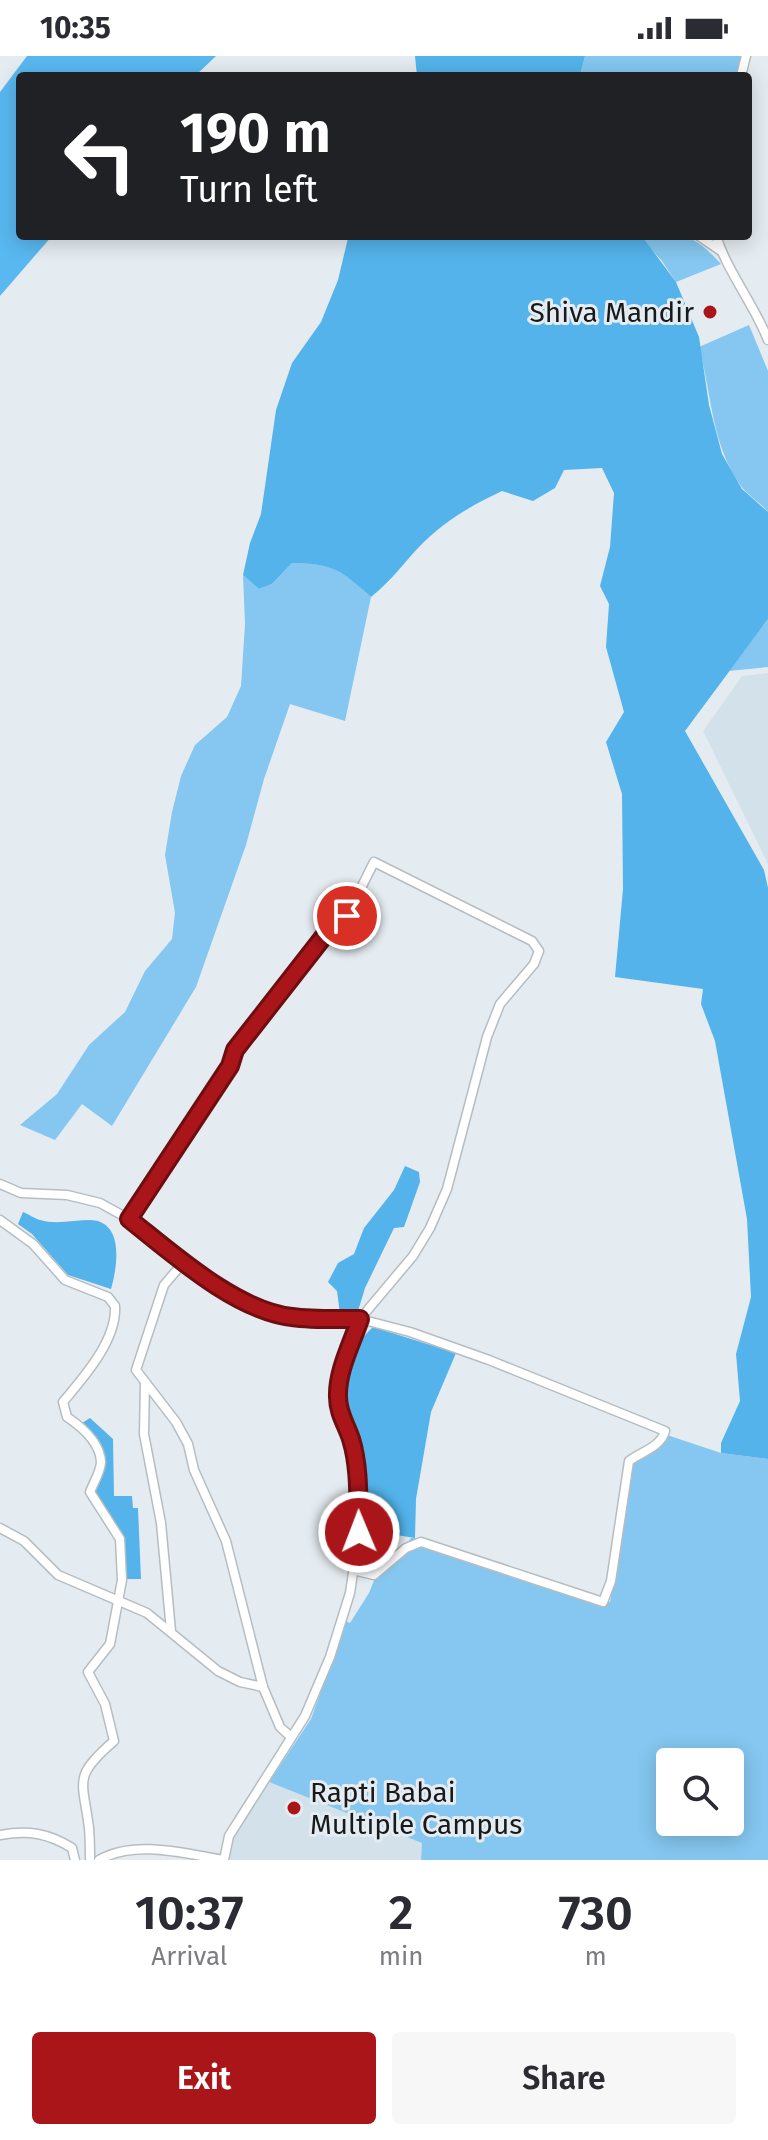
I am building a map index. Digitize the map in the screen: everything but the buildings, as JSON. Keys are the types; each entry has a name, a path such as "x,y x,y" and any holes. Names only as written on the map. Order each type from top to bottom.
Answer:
{"street":[{"path":"705,240 721,251"},
{"path":"717,240 758,314 768,340"},
{"path":"758,314 768,307"},
{"path":"99,1860 129,1850 224,1860 229,1836 305,1716 330,1657 350,1593 359,1532 356,1468 351,1439 340,1416 338,1395 341,1375 360,1319 413,1256 430,1228 447,1189 487,1037 500,1004 534,964 539,951 532,941 374,862 347,916 328,931 235,1050 230,1066 129,1219"},
{"path":"0,1184 21,1193 67,1195 100,1203 129,1219 183,1263 252,1306 290,1317 360,1319 410,1332 489,1360 665,1431 663,1439 629,1461 611,1581 603,1602 421,1542 406,1548 374,1575 353,1570"},
{"path":"0,1220 33,1244 65,1280 108,1297 115,1306 113,1325 106,1342 63,1402 67,1417 84,1429 96,1448 101,1463 90,1492 120,1539 122,1580 110,1644 88,1672 105,1704 114,1741 92,1760 81,1785 89,1829 90,1860"},
{"path":"183,1263 164,1285 136,1370 176,1422 188,1444 194,1470 226,1541 263,1687 280,1727 291,1737"},
{"path":"145,1382 144,1434 161,1523 171,1631"},
{"path":"0,1528 24,1541 58,1575 147,1613 218,1671 240,1682 263,1687"},
{"path":"0,1835 24,1831 54,1837 72,1848 75,1860"}],"shaded area":[{"path":"27,56 216,56 199,72 16,72 16,240 49,240 0,296 0,92"},
{"path":"415,56 585,56 581,72 417,72"},
{"path":"585,56 741,58 738,72 581,72"},
{"path":"348,240 645,240 676,282 699,337 709,405 722,454 742,489 768,512 768,619 685,731 764,870 768,888 768,1459 721,1453 721,1443 740,1401 736,1354 751,1297 747,1219 715,1041 701,1004 703,989 615,977 623,889 622,794 606,742 624,712 606,647 609,604 600,586 610,547 614,493 602,468 564,470 555,488 533,501 502,491 480,502 428,538 371,597 336,570 318,565 292,563 272,584 259,589 243,575 261,514 276,410 292,363 321,322 338,280"},
{"path":"643,240 693,240 721,264 676,282"},
{"path":"749,325 768,371 768,512 747,493 731,470 718,436 699,347"},
{"path":"292,563 336,570 371,597 345,721 290,704 264,779 246,845 196,987 112,1126 82,1104 55,1140 20,1125 57,1094 89,1045 125,1012 145,971 172,939 175,913 165,855 172,812 181,776 195,745 227,717 241,686 245,624 243,575 259,589 272,584"},
{"path":"768,619 768,667 729,671"},
{"path":"768,673 768,864 703,731 742,676"},
{"path":"405,1166 419,1172 420,1182 404,1227 394,1228 365,1288 358,1311 340,1314 337,1291 328,1282 338,1263 354,1254 364,1228 394,1190"},
{"path":"23,1212 46,1221 91,1220 109,1229 116,1247 111,1289 68,1275 32,1234 18,1224"},
{"path":"373,1327 456,1353 431,1412 416,1499 415,1538 365,1530 363,1463 344,1413 342,1396 348,1363"},
{"path":"90,1418 113,1439 114,1496 132,1496 133,1508 138,1508 141,1579 123,1579 121,1539 93,1492 104,1468 82,1423"},
{"path":"667,1435 721,1453 768,1459 768,1860 421,1860 422,1843 269,1782 311,1719 346,1621 350,1623 369,1593 381,1563 415,1538 610,1602 627,1487 634,1462 657,1448"},
{"name":"Rapti Babai Multiple Campus","path":"269,1782 423,1843 421,1860 228,1860 235,1835"}],"place":[{"name":"Shiva Mandir","path":"710,312"},
{"name":"Rapti Babai Multiple Campus","path":"294,1808"}],"route":[{"path":"347,916 328,931 235,1050 230,1066 129,1219 183,1263 252,1306 290,1317 360,1319 341,1375 338,1395 340,1416 351,1439 356,1468 359,1532"}]}
